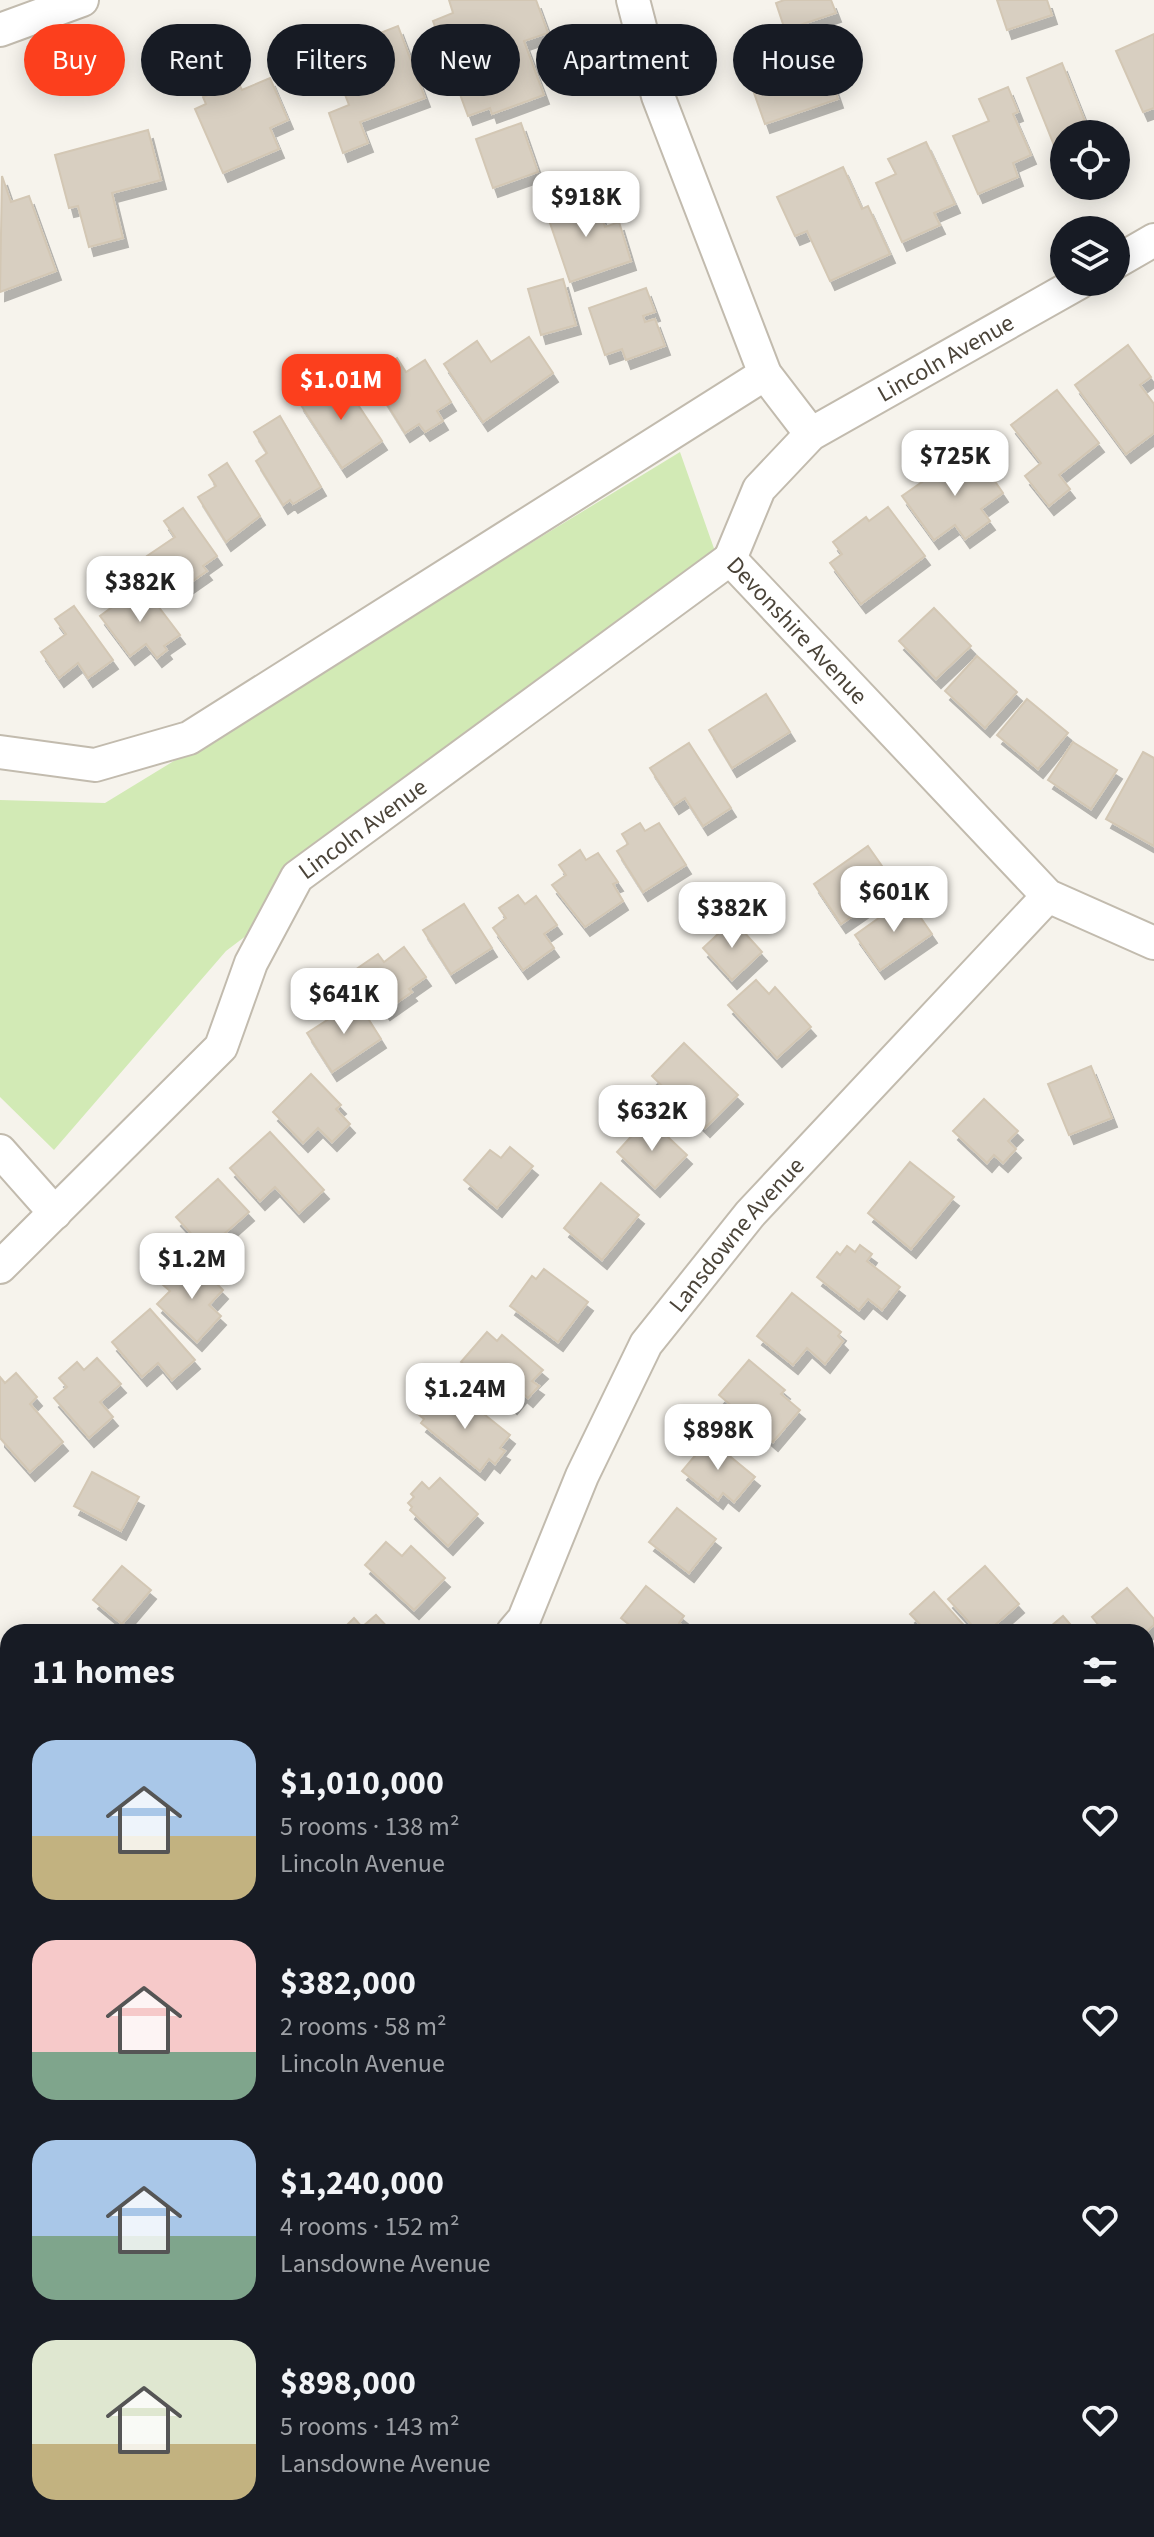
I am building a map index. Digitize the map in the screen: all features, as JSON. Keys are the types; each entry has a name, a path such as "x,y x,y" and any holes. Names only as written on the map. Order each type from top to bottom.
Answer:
{"street":[{"path":"0,30 82,0"},
{"path":"633,0 658,96 765,374 811,434"},
{"path":"1130,254 1154,240"},
{"name":"Lincoln Avenue","path":"811,434 1055,296"},
{"path":"0,752 95,765 189,738 765,374"},
{"name":"Devonshire Avenue","path":"811,434 759,489 730,559 1048,896 1154,943"},
{"name":"Lincoln Avenue","path":"0,1267 221,1047 251,963 297,877 730,559"},
{"name":"Lansdowne Avenue","path":"520,1624 582,1476 646,1344 750,1214 1048,896"},
{"path":"0,1151 55,1213"}],"green space":[{"path":"680,452 723,574 226,951 54,1150 0,1097 0,800 105,803"}],"building":[{"path":"449,0 536,0 545,24 536,24 536,37 524,41 536,73 536,96 541,96 492,114 490,108 468,116 461,96 520,96 520,24 434,24 433,21 453,13"},
{"path":"784,0 831,0 836,13 803,24 783,24 776,3"},
{"path":"997,0 1047,0 1052,15 1007,30"},
{"path":"398,26 411,61 411,96 425,98 360,122 368,143 343,153 329,113 349,105 346,96 395,96 395,27"},
{"path":"1154,34 1154,108 1143,112 1116,51"},
{"path":"1062,63 1084,120 1050,120 1050,135 1027,78"},
{"path":"267,79 267,96 278,96 288,120 270,128 279,149 223,173 195,109 206,104 203,97 205,96 251,96 251,86"},
{"path":"1008,87 1018,112 1013,114 1031,155 1013,163 1018,177 978,194 953,136 989,121 979,99"},
{"path":"755,96 837,96 838,99 765,124"},
{"path":"521,123 538,172 493,188 476,139"},
{"path":"148,130 161,180 112,193 123,238 89,247 78,206 69,208 55,155"},
{"path":"926,142 955,204 934,213 940,225 902,242 876,183 896,174 888,159"},
{"path":"843,167 862,209 868,206 890,254 830,281 807,231 795,236 777,197"},
{"path":"2,176 11,202 29,196 56,271 0,292"},
{"path":"576,193 582,209 597,204 605,227 619,222 631,261 570,282 549,220 556,217 551,201"},
{"path":"563,279 576,325 541,335 528,289"},
{"path":"646,288 655,312 643,316 645,322 655,319 665,346 626,360 622,349 605,355 589,308"},
{"path":"529,337 553,373 483,422 444,364 477,341 491,362"},
{"path":"1128,345 1151,377 1140,385 1154,404 1154,433 1126,454 1075,385"},
{"path":"397,358 406,372 425,360 451,402 437,411 443,421 425,432 419,424 405,433 369,375"},
{"path":"339,376 382,441 342,468 299,402"},
{"path":"1057,390 1099,443 1059,475 1070,489 1049,506 1025,476 1041,463 1011,425"},
{"path":"280,416 321,487 293,504 290,500 283,505 256,461 267,453 254,432"},
{"path":"974,451 1003,493 981,509 990,521 965,539 955,525 934,540 902,496 955,459 957,463"},
{"path":"227,463 260,516 226,542 198,497 216,486 209,475"},
{"path":"888,507 925,556 861,604 830,563 842,554 833,542 866,517 869,521"},
{"path":"183,508 217,556 203,566 207,571 187,585 182,577 168,587 147,556 175,537 164,521"},
{"path":"142,585 180,635 164,646 167,650 157,658 146,644 130,656 100,616"},
{"path":"74,606 113,660 88,678 78,663 59,678 41,652 66,634 55,619"},
{"path":"934,608 971,646 936,679 899,641"},
{"path":"977,656 1017,692 985,728 945,691"},
{"path":"766,694 790,732 732,768 709,730"},
{"path":"1027,699 1068,733 1038,769 997,735"},
{"path":"1073,742 1117,770 1091,809 1048,780"},
{"path":"689,743 731,808 703,826 685,798 674,805 650,768"},
{"path":"1143,752 1154,758 1154,846 1106,819"},
{"path":"640,823 645,831 659,823 686,865 643,892 617,851 628,844 622,834"},
{"path":"868,846 896,886 841,924 814,884"},
{"path":"580,850 586,860 598,853 618,882 613,884 623,901 585,927 552,885 566,875 559,865"},
{"path":"518,895 525,904 536,896 557,925 544,934 554,948 523,970 493,928 506,918 499,908"},
{"path":"907,898 932,934 880,970 855,935"},
{"path":"464,904 492,948 451,974 423,930"},
{"path":"733,920 762,952 732,980 703,948"},
{"path":"404,947 426,977 409,989 412,992 385,1011 355,970 378,954 384,962"},
{"path":"756,980 769,994 775,987 811,1027 777,1058 728,1005"},
{"path":"357,1001 381,1039 332,1072 307,1033"},
{"path":"684,1043 738,1095 705,1128 652,1076"},
{"path":"1091,1066 1112,1118 1069,1135 1048,1084"},
{"path":"311,1074 341,1105 336,1109 350,1124 332,1142 318,1128 303,1143 273,1112"},
{"path":"984,1099 1018,1131 1008,1141 1016,1149 1003,1163 994,1155 987,1163 953,1131"},
{"path":"648,1118 687,1155 655,1188 617,1152"},
{"path":"270,1132 324,1190 299,1213 275,1187 260,1201 230,1168"},
{"path":"510,1147 533,1166 497,1208 464,1180 490,1150 501,1158"},
{"path":"910,1162 954,1197 911,1249 868,1213"},
{"path":"218,1179 249,1212 206,1250 176,1217"},
{"path":"601,1183 639,1215 602,1260 564,1228"},
{"path":"860,1245 872,1254 867,1261 900,1287 882,1310 868,1299 859,1310 817,1277 837,1252 840,1255 847,1246 855,1252"},
{"path":"198,1265 223,1290 209,1305 221,1316 197,1342 157,1304 170,1291 163,1285 179,1268 188,1276"},
{"path":"544,1269 588,1302 558,1342 510,1306 532,1276 536,1279"},
{"path":"792,1293 841,1332 838,1336 843,1341 825,1364 807,1348 793,1365 757,1336"},
{"path":"150,1309 195,1360 172,1380 158,1363 142,1377 112,1342"},
{"path":"487,1332 497,1341 502,1335 543,1370 532,1381 539,1386 528,1398 522,1393 512,1405 461,1362"},
{"path":"97,1358 121,1384 100,1402 113,1417 89,1438 54,1398 67,1387 59,1378 77,1362 84,1370"},
{"path":"749,1360 785,1390 781,1394 800,1410 773,1442 719,1395"},
{"path":"16,1373 37,1397 30,1404 63,1442 30,1472 0,1438 0,1377 5,1383"},
{"path":"436,1392 460,1412 469,1402 510,1435 500,1448 505,1451 495,1464 489,1459 480,1471 421,1423 424,1419 418,1414"},
{"path":"709,1439 755,1477 734,1502 723,1493 718,1500 682,1471"},
{"path":"92,1472 139,1497 121,1531 74,1506"},
{"path":"440,1478 478,1514 448,1546 410,1510 412,1507 408,1503 414,1497 411,1494 422,1482 429,1489"},
{"path":"677,1508 716,1539 689,1573 649,1542"},
{"path":"386,1542 402,1556 411,1546 445,1578 414,1610 365,1565"},
{"path":"122,1566 151,1590 122,1624 93,1600"},
{"path":"985,1566 1019,1604 996,1624 971,1624 948,1599"},
{"path":"646,1586 684,1616 680,1624 628,1624 621,1618"},
{"path":"1127,1588 1154,1619 1154,1624 1098,1624 1092,1617"},
{"path":"934,1592 963,1624 919,1624 910,1614"},
{"path":"376,1615 384,1624 366,1624"},
{"path":"1063,1616 1070,1624 1054,1624"}]}
